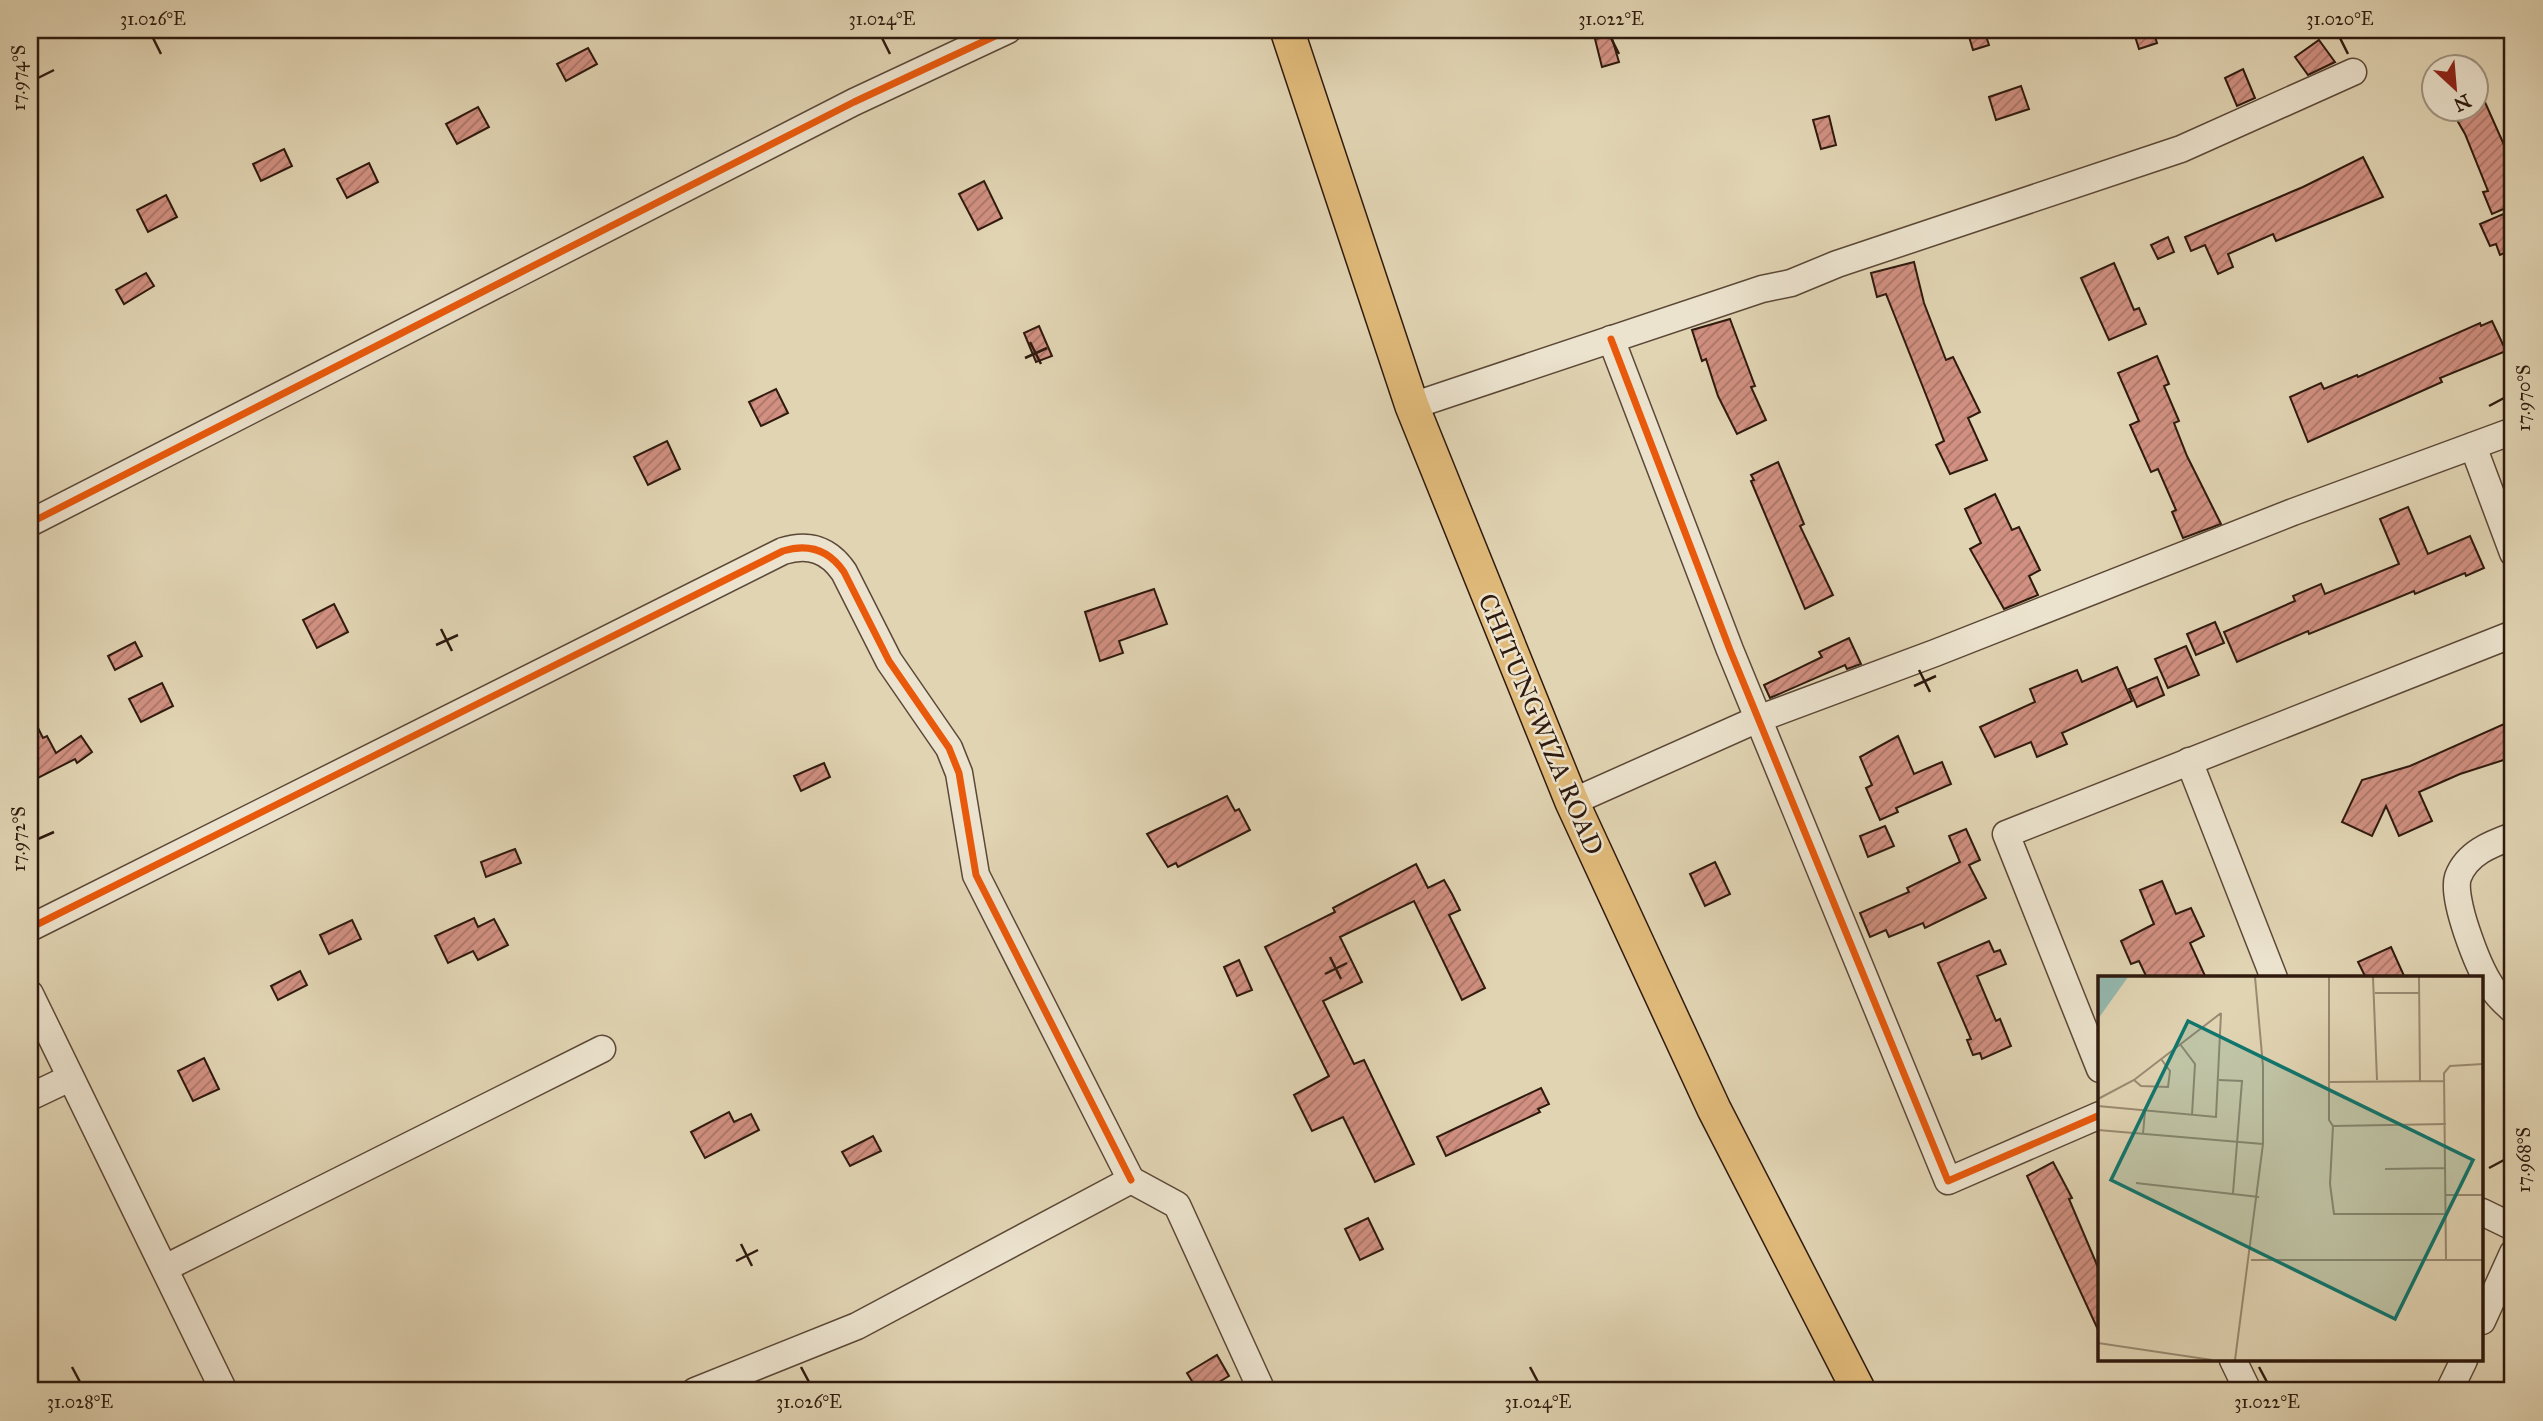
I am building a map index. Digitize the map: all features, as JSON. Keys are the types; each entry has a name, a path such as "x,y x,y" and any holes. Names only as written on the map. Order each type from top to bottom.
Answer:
{"main road":[{"name":"CHITUNGWIZA ROAD","path":"1287,30 1412,405 1572,802 1714,1109 1859,1391"}],"street":[{"path":"30,523 854,102 1008,30"},
{"path":"1412,405 1762,289 1791,283 1850,260 2181,149 2353,72"},
{"path":"1611,339 1758,719 1948,1181 2098,1116"},
{"path":"1572,802 1758,719 1935,653 2293,512 2513,431"},
{"path":"2473,446 2513,553"},
{"path":"30,929 783,551 811,547 836,561 844,572 889,661 949,748 961,787 976,875 1131,1180 1177,1205 1262,1391"},
{"path":"2098,1064 2006,834 2513,634"},
{"path":"2189,761 2273,976"},
{"path":"2513,836 2492,843 2466,863 2457,879 2457,897 2480,967 2500,998 2513,1010"},
{"path":"30,994 224,1391"},
{"path":"165,1268 602,1049"},
{"path":"30,1097 71,1078"},
{"path":"695,1391 857,1326 1131,1180"},
{"path":"2484,1213 2513,1227"},
{"path":"2484,1317 2513,1253"},
{"path":"2234,1362 2248,1391"},
{"path":"2449,1391 2463,1362"}],"building":[{"path":"1967,30 1984,30 1989,45 1973,50"},
{"path":"2133,30 2153,30 2157,43 2139,49"},
{"path":"1611,35 1619,62 1602,67 1595,39"},
{"path":"2319,40 2335,62 2308,75 2295,57"},
{"path":"588,48 597,64 566,81 557,64"},
{"path":"2243,69 2255,98 2237,106 2225,78"},
{"path":"2021,86 2029,109 1996,120 1989,97"},
{"path":"478,107 489,127 457,144 446,124"},
{"path":"2490,113 2513,165 2513,205 2492,214 2483,192 2488,191 2458,122 2490,122"},
{"path":"1829,116 1836,145 1821,149 1813,120"},
{"path":"284,149 292,166 261,181 253,164"},
{"path":"2363,157 2383,197 2276,241 2273,234 2228,254 2233,267 2218,274 2205,245 2191,251 2185,237 2303,187"},
{"path":"369,163 378,182 347,198 337,179"},
{"path":"984,181 1002,218 978,230 959,194"},
{"path":"166,195 177,217 148,232 137,210"},
{"path":"2508,212 2513,224 2513,249 2500,255 2496,244 2490,246 2480,224"},
{"path":"2168,237 2174,252 2158,259 2151,245"},
{"path":"1914,262 1924,303 1946,360 1953,357 1980,412 1968,418 1987,460 1950,474 1936,445 1944,441 1932,410 1886,294 1877,297 1871,273"},
{"path":"2114,263 2134,310 2139,308 2146,324 2109,340 2081,278"},
{"path":"146,273 154,286 124,304 116,290"},
{"path":"1730,319 1755,386 1751,387 1766,420 1737,434 1718,396 1706,359 1702,361 1692,330"},
{"path":"2492,321 2506,351 2440,378 2442,382 2308,442 2290,397 2321,383 2324,389 2357,375 2358,377 2480,323 2481,326"},
{"path":"1039,326 1052,356 1036,362 1024,333"},
{"path":"2157,356 2169,384 2164,386 2179,421 2174,423 2187,456 2221,524 2183,538 2172,512 2176,510 2158,469 2151,472 2130,425 2139,421 2118,373"},
{"path":"776,389 788,413 761,426 749,402"},
{"path":"667,441 680,469 648,485 634,457"},
{"path":"1778,462 1804,524 1800,526 1833,595 1805,609 1751,481 1754,480 1751,475"},
{"path":"1995,494 2012,530 2019,527 2040,570 2029,576 2038,595 2004,609 1970,549 1981,543 1965,509"},
{"path":"2408,507 2428,554 2470,536 2484,568 2415,594 2414,591 2309,634 2308,631 2237,662 2224,632 2295,601 2293,596 2321,584 2325,594 2399,564 2380,519"},
{"path":"1154,589 1167,624 1119,641 1123,653 1100,661 1085,612"},
{"path":"334,604 348,632 317,648 303,620"},
{"path":"2215,622 2224,643 2196,655 2187,634"},
{"path":"1849,638 1861,664 1847,669 1845,665 1770,698 1764,685 1822,657 1819,652"},
{"path":"135,642 142,656 115,670 108,656"},
{"path":"2186,646 2199,675 2168,688 2155,659"},
{"path":"2117,667 2132,701 2062,733 2067,744 2037,757 2031,742 1995,757 1980,727 2035,702 2030,689 2077,670 2082,682"},
{"path":"2157,677 2164,695 2137,707 2129,689"},
{"path":"162,683 173,706 141,722 129,699"},
{"path":"30,712 43,738 47,736 56,753 81,736 92,752 77,763 75,759 36,779 30,768"},
{"path":"2513,720 2513,757 2460,774 2419,792 2432,821 2399,836 2386,806 2372,836 2342,822 2362,780 2410,766"},
{"path":"1898,736 1914,774 1942,762 1951,784 1896,808 1898,812 1880,820 1866,788 1872,785 1860,757"},
{"path":"824,763 830,777 801,791 794,776"},
{"path":"1227,796 1235,811 1239,809 1250,830 1178,867 1176,863 1168,867 1147,834"},
{"path":"1885,826 1894,846 1868,857 1860,836"},
{"path":"1966,829 1980,860 1969,865 1986,898 1925,928 1923,923 1889,937 1886,930 1870,937 1860,913 1909,892 1907,888 1960,862 1949,836"},
{"path":"515,849 521,863 486,877 481,862"},
{"path":"1715,862 1730,894 1705,906 1690,874"},
{"path":"1416,864 1428,888 1444,880 1452,894 1460,910 1449,915 1485,988 1462,1000 1414,901 1340,937 1362,982 1323,1001 1354,1064 1364,1060 1414,1164 1375,1182 1343,1117 1312,1131 1294,1095 1329,1076 1265,947 1335,912 1333,908"},
{"path":"2162,881 2176,914 2191,908 2204,936 2190,943 2205,976 2146,976 2139,961 2131,964 2121,941 2154,924 2140,890"},
{"path":"474,918 478,927 494,919 508,945 478,960 473,951 448,963 435,936"},
{"path":"352,920 361,939 329,954 320,935"},
{"path":"1989,941 1994,952 2000,950 2006,964 1977,976 1996,1021 2000,1019 2011,1046 1982,1059 1980,1053 1973,1055 1967,1040 1971,1039 1938,963"},
{"path":"2391,947 2404,976 2365,976 2358,962"},
{"path":"1239,960 1252,990 1237,996 1224,967"},
{"path":"300,971 307,985 278,1000 271,986"},
{"path":"204,1058 219,1089 193,1101 178,1071"},
{"path":"1541,1088 1549,1104 1538,1109 1540,1112 1446,1156 1437,1137"},
{"path":"729,1112 734,1122 751,1114 759,1130 705,1158 691,1132"},
{"path":"873,1136 881,1151 850,1166 842,1152"},
{"path":"2053,1162 2072,1198 2069,1199 2098,1267 2098,1330 2027,1176"},
{"path":"1368,1218 1383,1249 1360,1260 1345,1229"},
{"path":"1217,1355 1229,1376 1204,1391 1198,1391 1187,1373"}],"cycle path":[{"path":"30,523 854,102 1008,30"},
{"path":"1611,339 1730,650 1948,1181 2098,1116"},
{"path":"30,928 783,551 810,548 832,558 844,572 889,661 949,748 959,773 976,875 1131,1180"}]}
